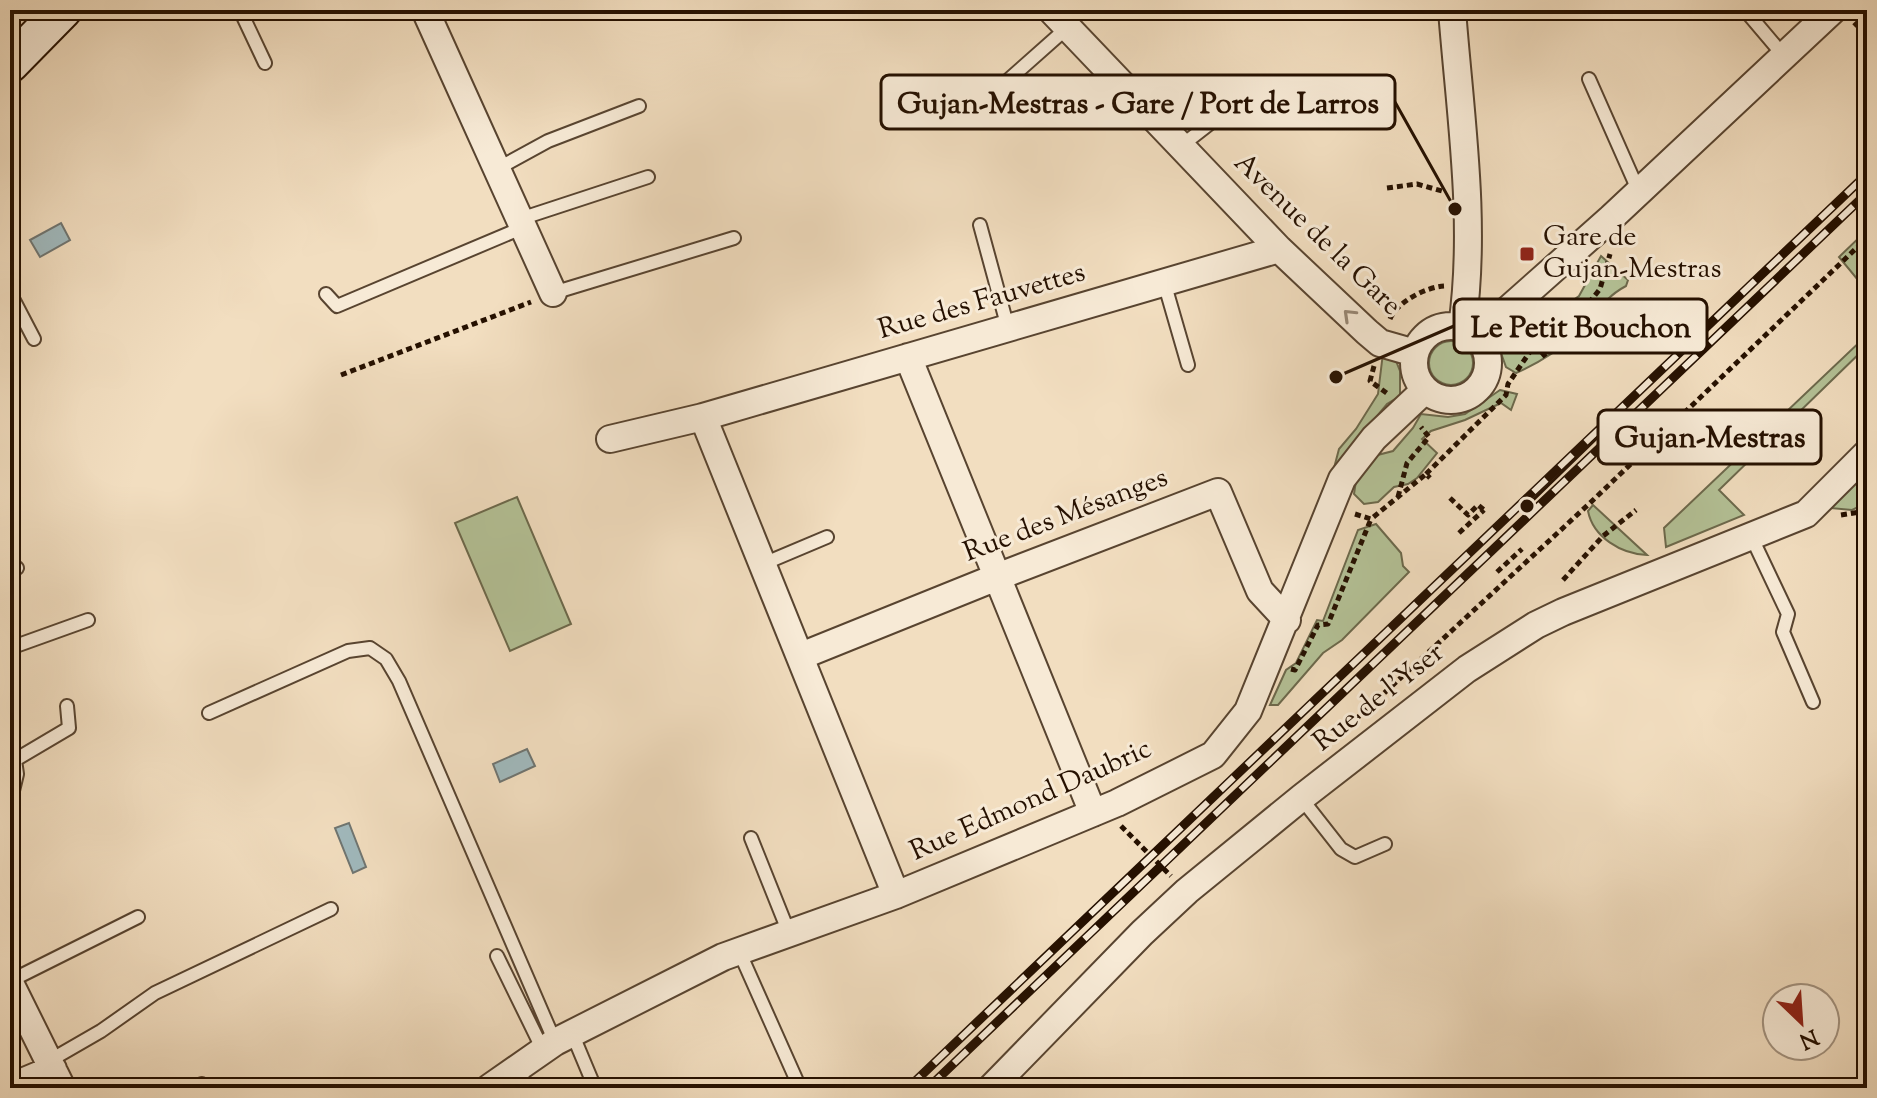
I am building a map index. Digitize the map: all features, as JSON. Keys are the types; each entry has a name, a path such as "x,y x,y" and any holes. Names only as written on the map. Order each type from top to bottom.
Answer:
{"main road":[{"path":"10,64 52,14"}],"street":[{"path":"425,10 553,293"},
{"path":"1452,10 1466,198 1470,332 1487,355 1488,365 1481,385 1465,397 1444,400 1425,390 1415,373 1415,353 1428,334 1438,328 1470,332 1639,192 1833,10"},
{"name":"Avenue de la Gare","path":"1060,19 1279,249 1380,343 1415,353"},
{"name":"Rue des Fauvettes","path":"610,439 703,417 1279,249"},
{"path":"908,357 997,577 1099,810"},
{"name":"Rue Edmond Daubric","path":"489,1088 522,1078 557,1042 723,957 896,895 1099,810 1213,755 1248,711 1342,479 1374,438 1425,390"},
{"path":"703,417 896,895"},
{"name":"Rue de l'Yser","path":"991,1088 1187,891 1467,669 1536,625 1610,591 1806,514 1867,453"},
{"name":"Rue des Mésanges","path":"801,656 1218,492 1260,591 1287,620"},
{"path":"10,982 54,1073 10,1087"}],"lane":[{"path":"240,10 265,63"},
{"path":"1745,10 1784,56"},
{"path":"937,109 997,90 1060,19"},
{"path":"1589,79 1639,192"},
{"path":"1181,146 1258,86"},
{"path":"497,169 548,141 639,106"},
{"path":"326,294 337,306 522,223 648,177"},
{"path":"980,225 1008,328"},
{"path":"553,293 734,238"},
{"path":"1164,282 1188,365"},
{"path":"10,293 34,339"},
{"path":"1751,536 1788,614 1783,632 1813,702"},
{"path":"763,564 827,537"},
{"path":"10,648 88,620"},
{"path":"209,713 348,651 370,648 386,659 399,681 557,1042"},
{"path":"10,803 17,774 15,760 69,728 67,706"},
{"path":"1301,798 1341,849 1355,857 1385,844"},
{"path":"751,838 789,933"},
{"path":"54,1073 101,1031 155,993 331,909"},
{"path":"10,982 138,917"},
{"path":"739,951 800,1088"},
{"path":"497,956 557,1042 595,1088"}],"path":[{"path":"1844,35 1867,14"},
{"path":"1387,188 1417,184 1466,198"},
{"path":"1351,724 1590,503 1867,238"},
{"path":"1269,663 1295,670 1318,625 1328,624 1371,519 1428,476 1506,395 1508,384 1536,343 1580,314 1600,289 1610,252 1619,245"},
{"path":"341,375 553,293"},
{"path":"1450,498 1468,515 1478,505 1484,510 1459,533"},
{"path":"1331,506 1371,519"},
{"path":"1563,580 1603,536 1636,510"},
{"path":"1497,572 1522,549"},
{"path":"1099,810 1187,891"}],"green space":[{"path":"1867,230 1867,291 1839,257"},
{"path":"1601,256 1628,280 1626,286 1608,299 1578,333 1553,353 1516,373 1506,367 1501,353 1503,338 1556,312 1579,296"},
{"path":"1867,335 1867,346 1719,490 1744,515 1666,547 1664,528"},
{"path":"1451,341 1467,347 1473,363 1467,379 1451,385 1435,379 1429,363 1435,347"},
{"path":"1383,353 1396,361 1400,371 1400,396 1387,404 1334,468 1339,449 1378,394"},
{"path":"1500,390 1517,394 1511,410 1501,403 1465,420 1431,431 1422,439 1437,453 1417,478 1394,487 1378,502 1364,504 1354,494 1357,474 1370,457 1393,451 1421,414 1448,417 1465,414"},
{"path":"1865,476 1867,503 1852,510 1830,508 1853,483"},
{"path":"517,497 571,624 510,651 455,523"},
{"path":"1593,505 1647,555 1618,547 1602,536 1588,511"},
{"path":"1376,524 1401,553 1403,566 1409,572 1342,640 1323,653 1278,705 1270,705 1286,670 1296,663 1317,620 1323,621 1358,530"}],"water":[{"path":"61,223 70,240 40,257 30,240"},
{"path":"527,749 535,766 500,782 493,764"},
{"path":"349,823 366,867 353,873 335,828"}],"railway":[{"path":"908,1088 1867,174"},
{"path":"928,1088 1867,193"}],"place":[{"name":"Gujan-Mestras - Gare / Port de Larros","path":"1455,209"},
{"name":"Gare de Gujan-Mestras","path":"1527,254"},
{"name":"Le Petit Bouchon","path":"1336,377"},
{"name":"Gujan-Mestras","path":"1527,506"}]}
